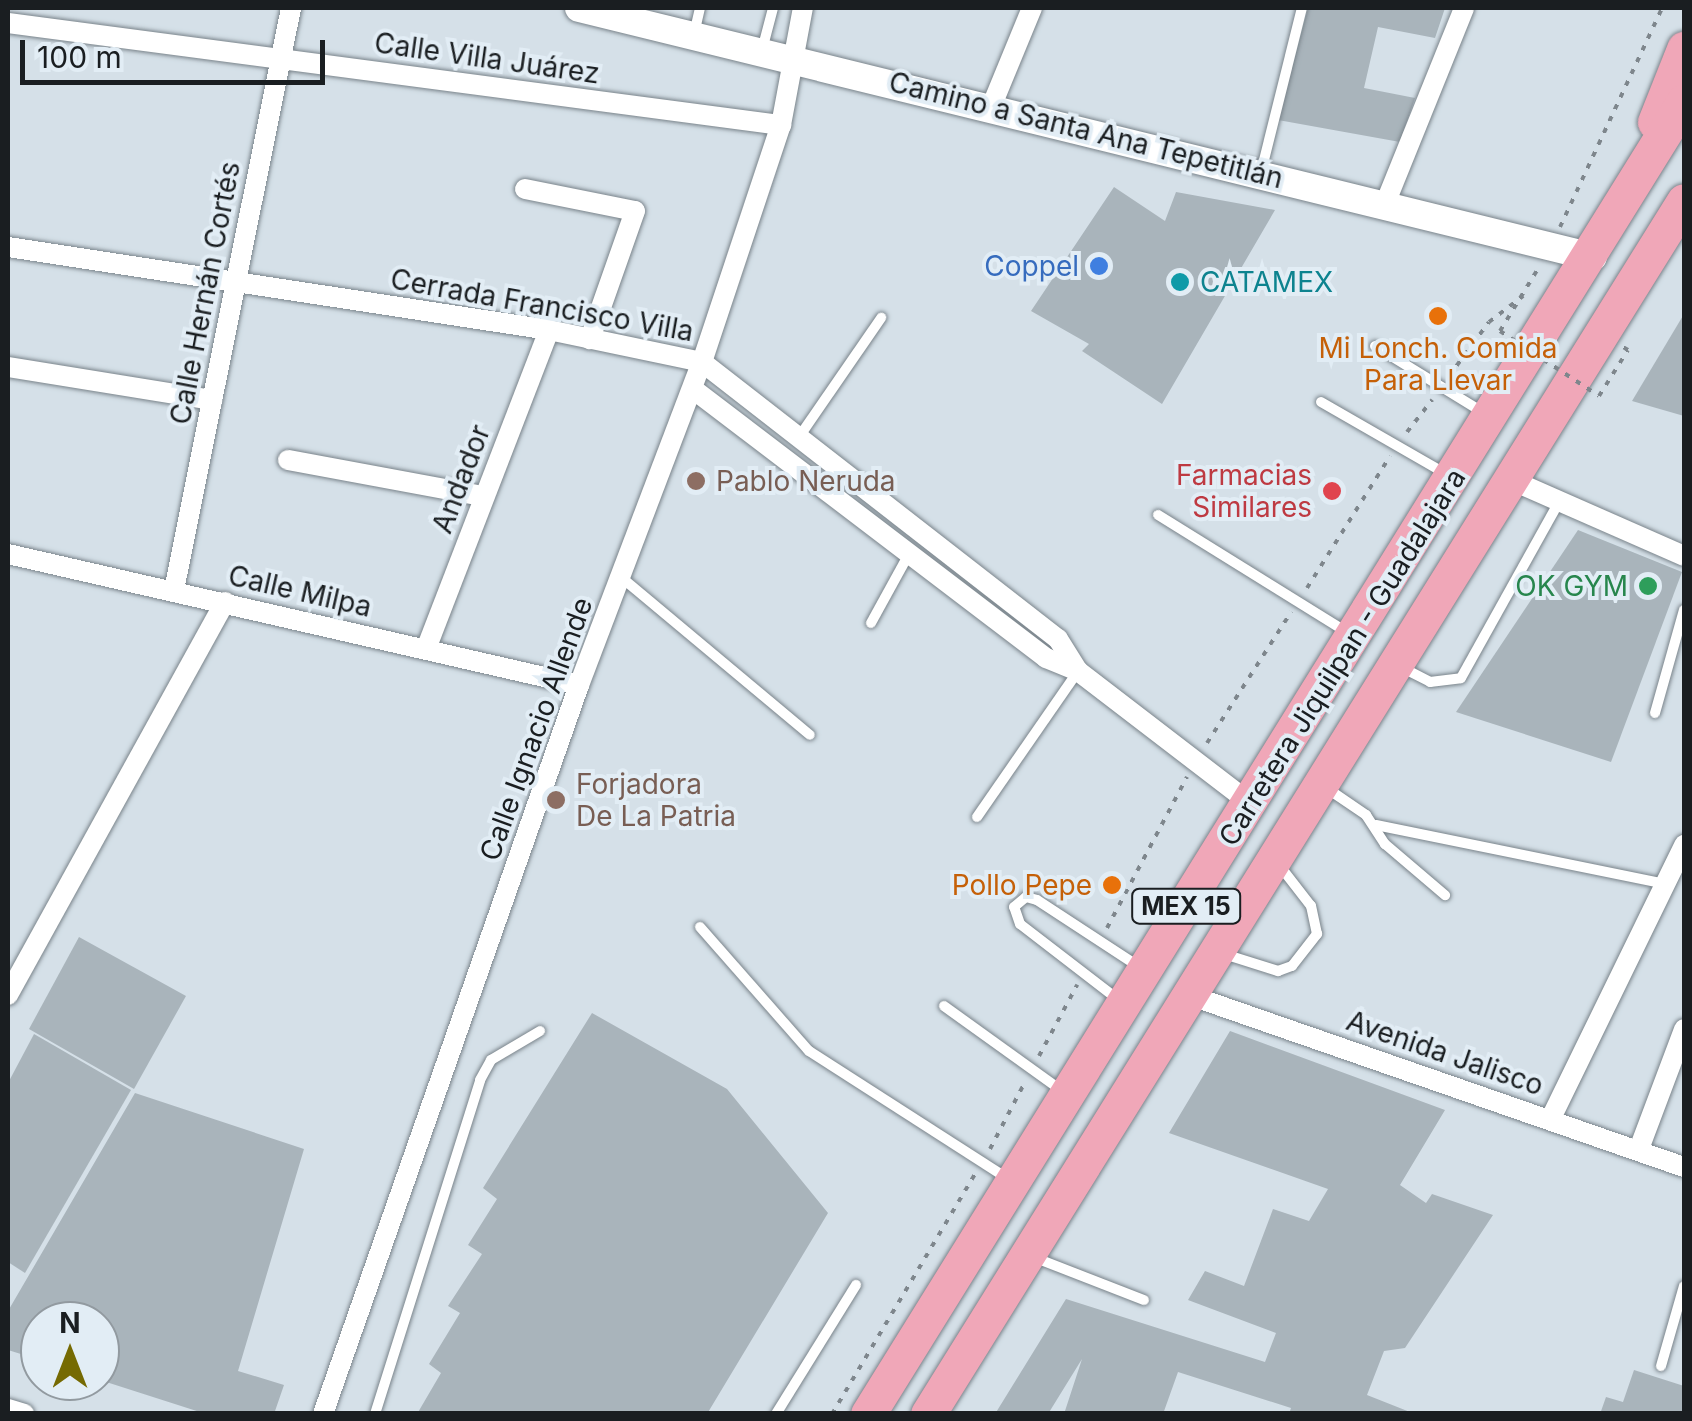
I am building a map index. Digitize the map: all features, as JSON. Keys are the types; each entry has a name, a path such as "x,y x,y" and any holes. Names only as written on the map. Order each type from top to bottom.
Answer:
{"highway":[{"path":"1626,192 1684,49"},
{"name":"Carretera Jiquilpan - Guadalajara","path":"868,1414 1593,257 1626,192 1684,101"},
{"name":"Carretera Jiquilpan - Guadalajara","path":"928,1414 1270,859 1684,201"}],"street":[{"name":"Calle Hernán Cortés","path":"174,590 291,8"},
{"name":"Camino a Santa Ana Tepetitlán","path":"579,8 697,21 762,52 794,61 992,105 1593,257"},
{"path":"992,105 1032,8"},
{"path":"1385,204 1464,8"},
{"name":"Calle Ignacio Allende","path":"322,1414 578,686 693,389 781,125 794,61 797,9"},
{"name":"Calle Villa Juárez","path":"8,23 781,125"},
{"path":"525,190 635,211 590,339"},
{"name":"Cerrada Francisco Villa","path":"8,247 549,330 702,362 1058,639 1078,671"},
{"name":"Andador","path":"426,649 549,330"},
{"path":"8,367 212,400"},
{"name":"Cerrada Francisco Villa","path":"693,389 1046,658 1078,671 1250,804"},
{"path":"288,460 484,496"},
{"path":"1509,479 1684,556"},
{"name":"Calle Milpa","path":"8,554 578,686"},
{"path":"8,995 225,602"},
{"path":"1552,1118 1684,845"},
{"name":"Avenida Jalisco","path":"1186,994 1684,1167"},
{"path":"1639,1149 1684,1029"},
{"path":"8,1409 24,1414"}],"lane":[{"path":"762,52 773,8"},
{"path":"1261,173 1302,8"},
{"path":"799,437 880,318"},
{"path":"1375,346 1492,418"},
{"path":"1321,402 1395,449 1454,478"},
{"path":"1393,663 1430,682 1460,678 1559,501"},
{"path":"1158,514 1354,637"},
{"path":"871,624 910,554"},
{"path":"621,576 810,735"},
{"path":"1655,712 1684,610"},
{"path":"977,817 1078,671"},
{"path":"1318,782 1376,825 1666,884"},
{"path":"1376,825 1385,844 1445,895"},
{"path":"1214,950 1278,971 1292,966 1317,934 1312,906 1270,859"},
{"path":"1124,1004 1020,924 1014,907 1026,897 1037,900 1145,971"},
{"path":"700,927 809,1050 1013,1182"},
{"path":"944,1006 1030,1072 1068,1094"},
{"path":"375,1414 480,1080 513,1042 540,1031"},
{"path":"1026,1254 1144,1300"},
{"path":"776,1414 856,1285"},
{"path":"1661,1366 1684,1286"}],"path":[{"path":"1628,350 1599,396 1500,331 1551,245 1662,8"},
{"path":"1100,940 1196,762 1395,449 1489,322 1523,296"},
{"path":"832,1414 982,1164 1083,973"}],"building":[{"path":"1308,8 1445,8 1435,38 1378,27 1364,88 1415,98 1400,142 1278,120"},
{"name":"CATAMEX","path":"1114,187 1165,221 1176,192 1275,210 1162,404 1082,351 1089,344 1031,311"},
{"path":"1684,314 1684,416 1632,401"},
{"path":"1578,530 1682,572 1611,762 1456,712"},
{"path":"79,937 186,996 134,1089 29,1029"},
{"path":"592,1013 727,1089 828,1213 707,1414 417,1414 441,1373 429,1364 460,1313 448,1306 482,1254 468,1245 497,1199 483,1188"},
{"path":"1230,1031 1445,1110 1400,1185 1426,1203 1432,1194 1493,1215 1405,1348 1384,1351 1367,1395 1415,1414 1289,1414 1291,1408 1178,1372 1163,1414 1064,1414 1082,1359 1048,1414 995,1414 1066,1299 1265,1362 1276,1333 1188,1300 1205,1271 1244,1286 1273,1209 1309,1221 1328,1189 1169,1133"},
{"path":"34,1034 131,1090 25,1273 8,1262 8,1083"},
{"path":"135,1093 304,1149 238,1371 284,1385 274,1414 206,1414 120,1386 120,1301 20,1301 20,1354 8,1350 8,1311"},
{"path":"1634,1370 1684,1386 1684,1414 1600,1414 1606,1397 1623,1402"}],"place":[{"name":"Coppel","path":"1099,266"},
{"name":"CATAMEX","path":"1180,282"},
{"name":"Mi Lonch. Comida Para Llevar","path":"1438,316"},
{"name":"Pablo Neruda","path":"696,481"},
{"name":"Farmacias Similares","path":"1332,491"},
{"name":"OK GYM","path":"1648,586"},
{"name":"Forjadora De La Patria","path":"556,800"},
{"name":"Pollo Pepe","path":"1112,885"}]}
